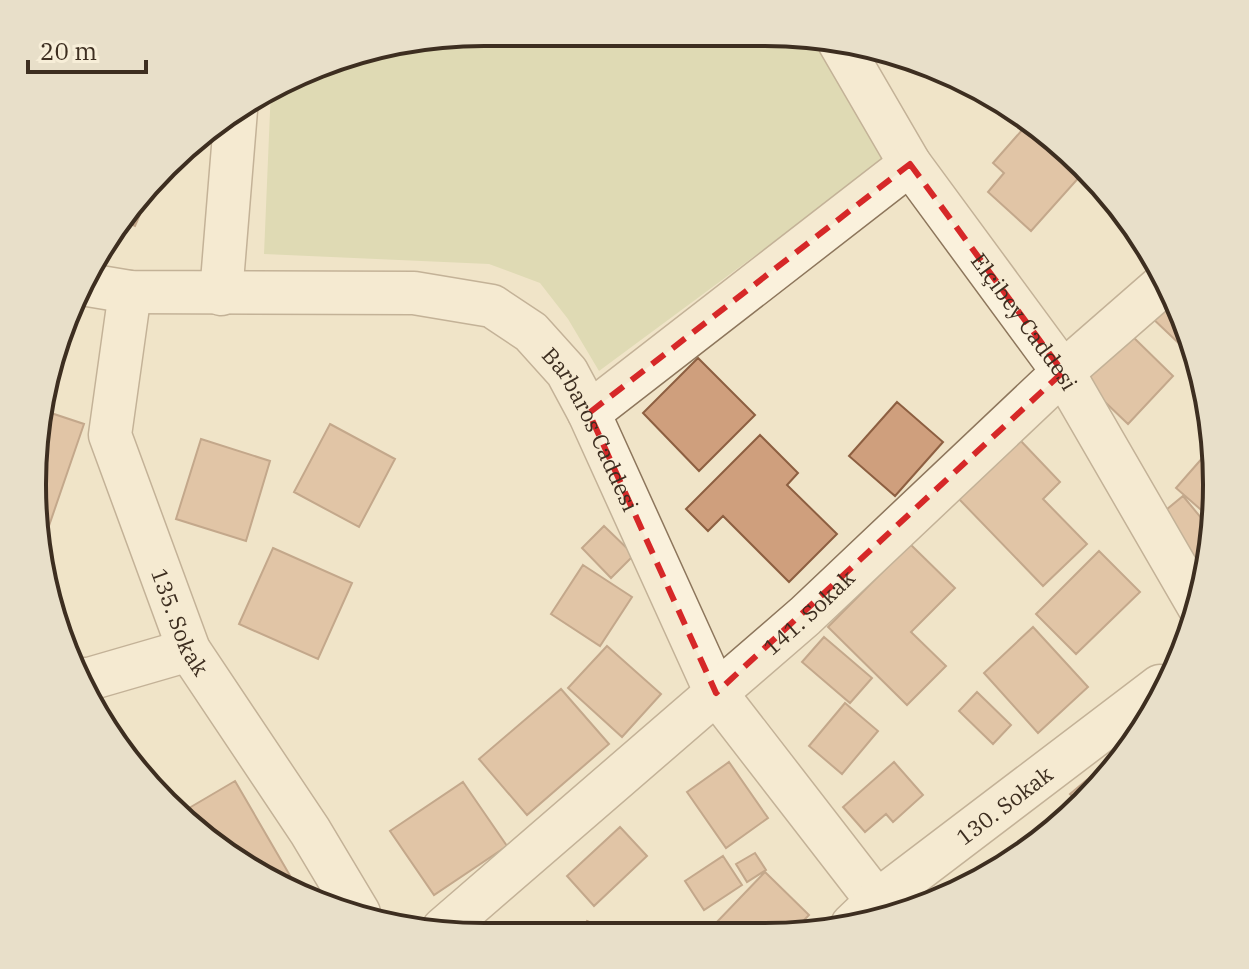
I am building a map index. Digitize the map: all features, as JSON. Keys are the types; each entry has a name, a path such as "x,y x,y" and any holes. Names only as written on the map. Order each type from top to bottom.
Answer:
{"street":[{"name":"Elçibey Caddesi","path":"846,53 910,164 1063,372 1190,591"},
{"path":"221,294 235,125"},
{"path":"589,413 910,164"},
{"name":"Barbaros Caddesi","path":"94,286 130,292 414,293 492,306 531,332 567,372 589,413 716,693 868,910"},
{"name":"141. Sokak","path":"452,922 805,616 1063,372 1157,290"},
{"name":"135. Sokak","path":"130,292 110,435 189,650 310,831 353,903"},
{"path":"91,678 189,650"},
{"name":"130. Sokak","path":"879,908 1149,695"}],"highlighted area":[{"path":"910,164 1063,372 716,693 589,413"}],"green space":[{"path":"484,46 764,46 825,50 883,161 599,371 568,319 540,283 489,264 264,254 270,102 317,79 399,54"}],"building":[{"path":"1022,130 1079,178 1031,231 988,192 1004,173 993,163"},
{"path":"1163,301 1180,345 1149,315"},
{"path":"1129,333 1173,376 1128,424 1083,381"},
{"path":"698,358 755,415 699,471 643,413"},
{"path":"897,402 943,442 895,496 849,456"},
{"path":"52,413 84,424 48,527 46,484"},
{"path":"330,424 395,459 359,527 294,492"},
{"path":"760,435 798,473 787,485 837,534 789,582 723,516 708,531 686,509"},
{"path":"201,439 270,461 246,541 176,519"},
{"path":"1019,439 1060,482 1043,499 1087,544 1043,586 958,498"},
{"path":"1202,458 1202,511 1176,488"},
{"path":"1183,496 1201,518 1195,569 1155,519"},
{"path":"604,526 634,555 611,578 582,548"},
{"path":"910,544 955,588 911,632 946,666 907,705 828,627"},
{"path":"273,548 352,583 318,659 239,624"},
{"path":"1099,551 1140,592 1076,654 1036,614"},
{"path":"583,565 632,597 600,646 551,614"},
{"path":"1033,627 1088,687 1038,733 984,673"},
{"path":"824,637 872,678 850,703 802,662"},
{"path":"607,646 661,694 622,737 568,688"},
{"path":"561,689 609,744 527,815 479,759"},
{"path":"977,692 1011,725 993,744 959,711"},
{"path":"845,703 878,731 842,774 809,746"},
{"path":"729,762 768,818 726,848 687,792"},
{"path":"894,762 923,795 893,822 886,814 865,832 843,807"},
{"path":"1095,773 1073,797 1070,794"},
{"path":"235,781 292,878 241,849 189,808"},
{"path":"463,782 507,846 434,895 390,831"},
{"path":"620,827 647,856 594,906 567,876"},
{"path":"755,853 766,870 747,882 736,864"},
{"path":"723,856 742,885 704,910 685,881"},
{"path":"765,872 809,915 803,921 793,922 716,923"}]}
